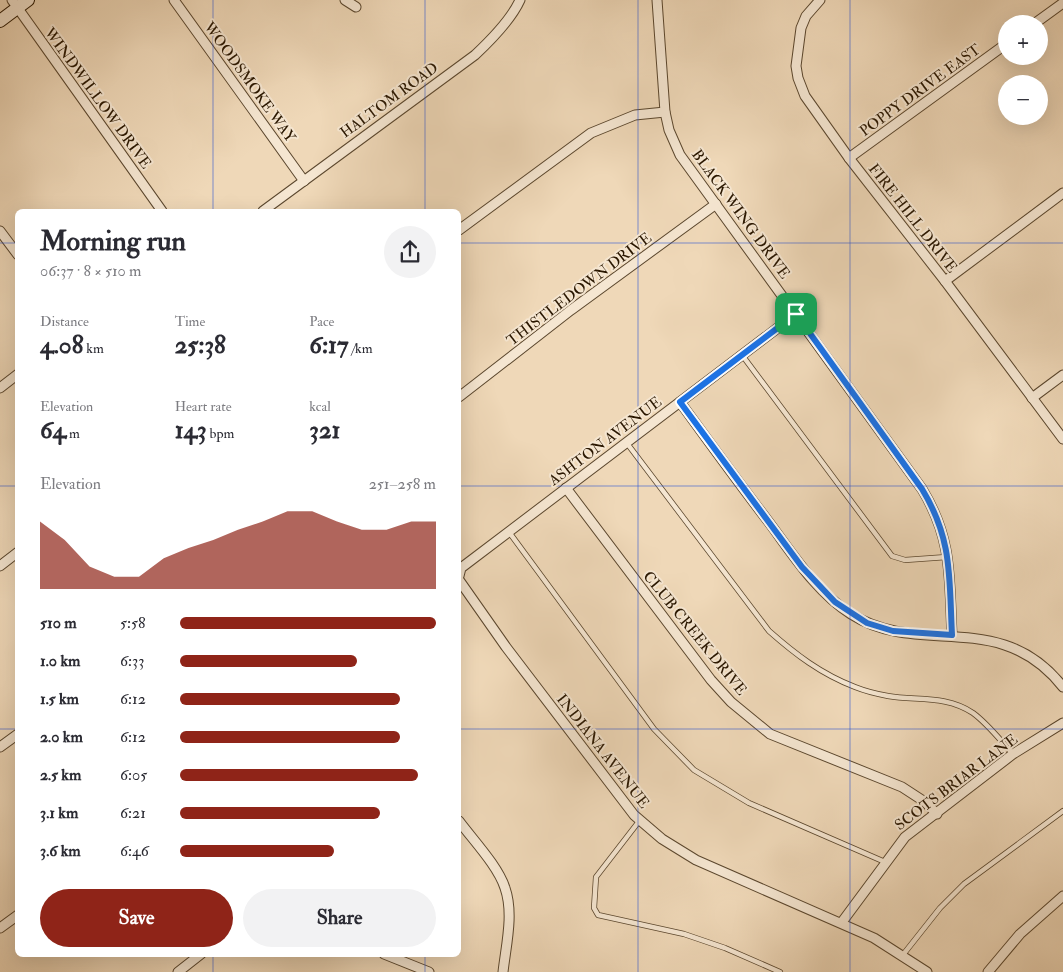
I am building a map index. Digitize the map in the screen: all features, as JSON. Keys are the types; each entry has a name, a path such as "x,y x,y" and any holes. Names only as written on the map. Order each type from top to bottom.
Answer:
{"main road":[{"path":"0,21 14,4 28,0"}],"street":[{"name":"WOODSMOKE WAY","path":"174,0 304,181"},
{"path":"345,0 356,7"},
{"name":"HALTOM ROAD","path":"266,209 475,55 488,43 516,8 520,0"},
{"name":"BLACK WING DRIVE","path":"657,0 665,112 669,130 680,155 922,489 935,510 943,532 948,556 952,635"},
{"name":"FIRE HILL DRIVE","path":"820,0 806,16 801,28 796,66 798,78 806,96 849,158 945,281 1063,439"},
{"path":"1046,15 1063,2"},
{"name":"WINDWILLOW DRIVE","path":"14,4 90,107 161,209"},
{"name":"POPPY DRIVE EAST","path":"849,158 998,50"},
{"path":"461,229 591,133 635,116 665,112"},
{"path":"945,281 1063,193"},
{"name":"THISTLEDOWN DRIVE","path":"461,395 571,310 716,204"},
{"path":"0,231 15,251"},
{"name":"ASHTON AVENUE","path":"461,568 796,314"},
{"path":"1032,398 1063,375"},
{"path":"0,388 15,376"},
{"path":"680,402 802,567 835,602 867,623 893,631 952,635 998,642 1018,649 1047,669 1063,687"},
{"name":"CLUB CREEK DRIVE","path":"566,488 711,680 742,712 770,734 902,787 925,802 937,814"},
{"path":"0,566 15,554"},
{"name":"INDIANA AVENUE","path":"461,581 506,647 640,820 662,839 696,860 842,922 874,938 927,972"},
{"name":"SCOTS BRIAR LANE","path":"842,922 904,837 937,814 1013,754 1063,724"},
{"path":"0,747 15,736"},
{"path":"461,824 500,876 505,887 509,918 503,972"},
{"path":"988,972 1020,934 1063,896"},
{"path":"0,928 15,916"},
{"path":"178,972 198,957"},
{"path":"391,957 428,972"}],"lane":[{"path":"742,355 892,556 905,560 948,556"},
{"path":"626,442 769,631 798,656 823,672 855,687 889,696 932,698 955,704 972,712 987,724 1013,754"},
{"path":"509,532 654,729 694,770 749,803 885,862"},
{"path":"902,956 940,908 964,884 1063,811"},
{"path":"640,820 596,877 594,908 598,916 684,934 725,948 780,972"}],"route":[{"path":"796,314 922,489 935,510 943,532 948,556 952,635 893,631 867,623 850,614 835,602 802,567 680,402 796,314"}]}
